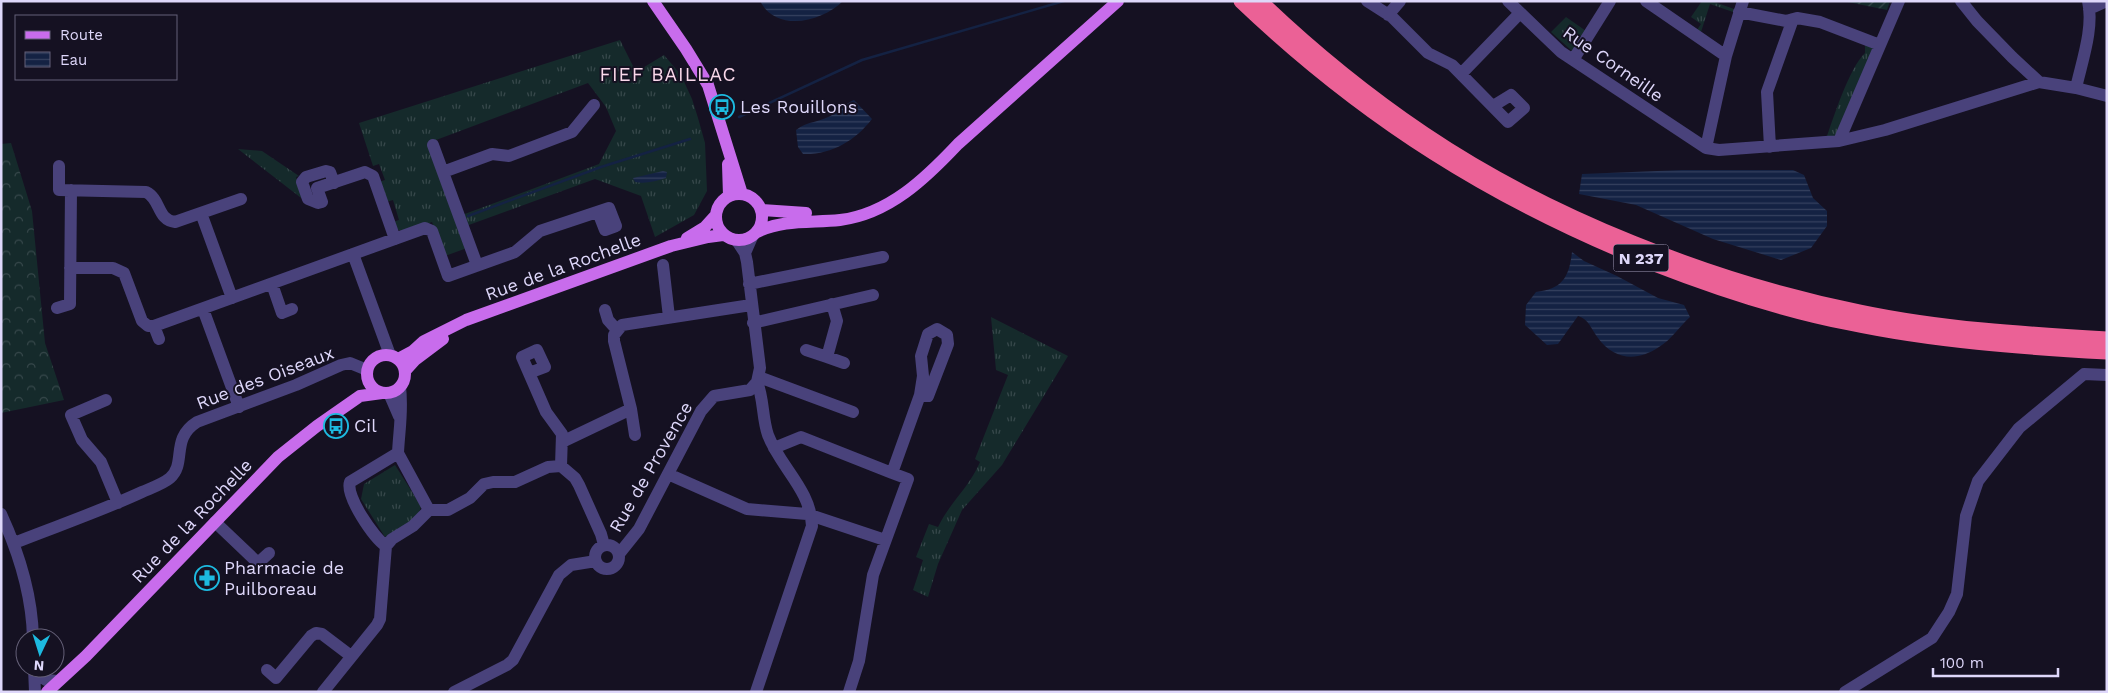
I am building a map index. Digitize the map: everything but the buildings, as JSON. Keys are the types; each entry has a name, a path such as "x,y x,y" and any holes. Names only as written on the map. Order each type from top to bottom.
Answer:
{"highway":[{"name":"N 237","path":"1242,1 1319,71 1402,134 1509,198 1581,234 1734,293 1848,323 1971,342 2107,352"},
{"name":"N 237","path":"1260,1 1306,44 1426,135 1525,193 1642,245 1740,281 1860,312 1973,330 2107,339"}],"main road":[{"path":"653,1 686,48 708,85 726,149 736,195"},
{"path":"754,235 761,226 761,210 754,200 736,195 719,204 715,216 716,223 723,235 737,241 754,235 782,223 842,219 860,216 881,208 911,188 1118,1"},
{"path":"761,210 822,214 861,207 895,190 958,144"},
{"name":"Rue de la Rochelle","path":"671,246 705,227 715,216"},
{"name":"Rue de la Rochelle","path":"394,357 413,350 424,341 466,320 671,246 708,236 723,235"},
{"name":"Rue de la Rochelle","path":"405,371 415,360 466,320"},
{"path":"394,357 405,371 405,378 391,391 373,389 367,375 376,358 394,357"},
{"name":"Rue de la Rochelle","path":"360,396 367,375"},
{"name":"Rue de la Rochelle","path":"47,692 86,656 278,457 316,426 360,396 391,391"}],"street":[{"path":"1388,15 1400,1"},
{"name":"Rue Corneille","path":"1508,1 1561,52 1706,148"},
{"path":"1572,60 1610,1"},
{"path":"1646,1 1726,56"},
{"path":"1839,141 1899,1"},
{"path":"1961,1 1977,21 2039,82"},
{"path":"2076,88 2086,45 2088,5 2107,1"},
{"path":"1369,2 1388,15 1428,53 1452,65 1493,106"},
{"path":"1880,45 1826,24 1797,18 1786,21 1741,6 1726,56 1706,148 1719,150 1839,141 1885,130 2039,82 2076,88 2107,96"},
{"path":"1462,74 1520,14"},
{"path":"1770,147 1767,92 1793,19"},
{"path":"443,172 492,154 509,156 572,132 594,105"},
{"path":"433,145 477,265"},
{"path":"59,166 59,190 146,192 155,199 162,216 168,222 175,222 241,199"},
{"path":"334,183 365,172 373,176 395,239"},
{"path":"57,308 70,304 71,190"},
{"path":"70,268 113,268 124,272 142,321 148,326 154,326 428,228 432,230 448,276 516,252 540,231 593,212 598,212"},
{"path":"202,213 232,298"},
{"path":"745,253 754,235"},
{"path":"737,241 745,253 760,368 755,383 758,394 762,399 766,428 774,448 804,496 812,515 812,526 756,692"},
{"path":"353,254 394,357"},
{"path":"749,284 883,257"},
{"path":"663,265 669,316"},
{"path":"272,284 282,313 292,309"},
{"path":"753,322 873,295"},
{"path":"827,357 837,321 832,304"},
{"path":"635,435 631,409 614,341 617,330 622,325 669,316 751,305"},
{"path":"203,309 238,407"},
{"path":"605,310 608,320 617,330"},
{"path":"154,326 159,339"},
{"path":"806,350 844,363"},
{"name":"Rue des Oiseaux","path":"14,543 118,503 170,479 177,464 183,436 188,428 197,422 296,386 341,365 350,364 367,375"},
{"path":"529,373 549,418 560,428 564,441 561,466"},
{"path":"1845,692 1932,638 1949,612 1957,594 1966,516 1978,481 2019,428 2084,374 2107,375"},
{"path":"755,383 853,412"},
{"name":"Rue de Provence","path":"619,554 639,529 700,411 714,396 755,383"},
{"path":"391,391 402,414 398,453 429,510"},
{"path":"892,473 920,395"},
{"path":"106,400 71,415 82,440 101,462 118,503"},
{"path":"564,441 631,409"},
{"path":"774,448 801,437 908,479 873,575 859,662 849,692"},
{"path":"386,546 379,541 351,496 349,487 350,482 398,453"},
{"path":"323,692 380,618 386,546 392,539 413,526 429,510 448,510 470,498 484,484 515,482 548,467 561,466 580,485 604,545"},
{"path":"668,474 747,509 812,515 885,540"},
{"path":"1,514 14,543 28,596 32,628"},
{"path":"215,522 258,563 269,553"},
{"path":"604,545 613,546 619,554 619,561 613,568 604,569 596,561 596,552 604,545"},
{"path":"461,690 501,670 512,660 564,569 571,565 596,561"},
{"path":"266,670 276,678 311,636 316,633 322,634 351,656"},
{"path":"34,678 35,692"},
{"path":"44,678 58,681"}],"green space":[{"path":"1702,1 1712,1 1734,9 1733,12 1710,4 1701,32 1697,30 1701,24 1691,17"},
{"path":"1843,1 1890,1 1887,10"},
{"path":"1566,17 1586,31 1572,51 1551,32"},
{"path":"620,40 636,72 664,55 681,75 692,99 705,143 707,191 694,215 655,237 641,196 595,179 466,226 462,215 599,164 616,131 606,107 588,83 428,143 467,248 445,256 432,222 405,232 396,229 393,222 399,220 393,200 386,202 379,182 385,180 379,164 373,166 359,123"},
{"path":"1865,44 1880,45 1839,141 1825,142 1847,82 1865,53"},
{"path":"11,143 32,211 45,343 64,400 1,413 1,144"},
{"path":"238,149 262,151 299,176 296,177 305,201"},
{"path":"991,317 1068,356 1002,465 962,510 938,564 928,597 913,590 923,560 916,557 929,524 938,527 976,471 980,462 975,459 1008,375 996,370"},
{"path":"395,465 421,506 412,521 385,537 361,499 364,484"}],"water":[{"path":"760,1 843,1 824,14 812,19 788,21 768,11"},
{"path":"854,100 872,119 865,127 850,140 833,149 813,154 803,154 798,147 796,130 829,117"},
{"path":"1682,170 1793,170 1804,175 1813,198 1827,211 1827,226 1811,248 1781,260 1713,239 1636,205 1579,194 1582,174"},
{"path":"663,171 667,172 666,178 655,181 635,182 633,178"},
{"path":"1572,252 1584,261 1658,298 1684,305 1690,317 1663,344 1651,352 1634,357 1611,351 1598,338 1587,322 1578,316 1558,344 1547,345 1525,325 1526,305 1536,292 1552,288 1563,281 1569,269"}],"waterway":[{"path":"739,117 862,60 1064,1"},
{"path":"468,216 601,167 690,139"}],"place":[{"name":"Les Rouillons","path":"722,107"},
{"name":"Cil","path":"336,426"},
{"name":"Pharmacie de Puilboreau","path":"207,578"}],"district":[{"name":"FIEF BAILLAC","path":"668,74"}]}
